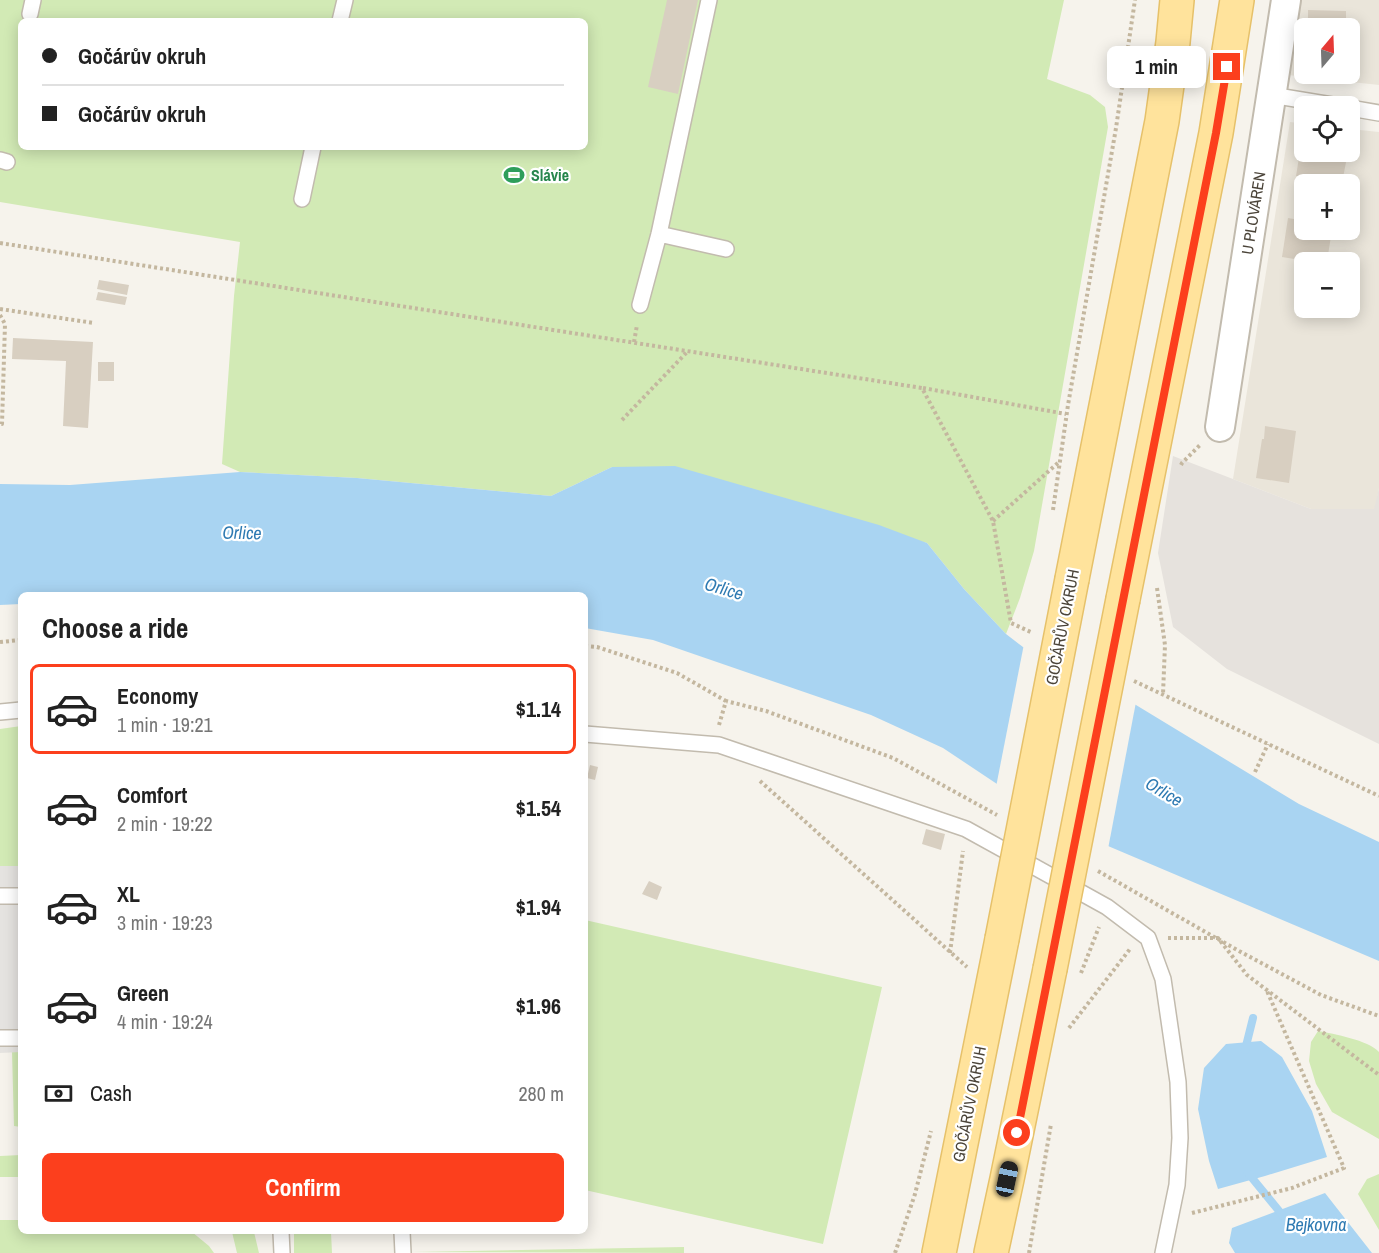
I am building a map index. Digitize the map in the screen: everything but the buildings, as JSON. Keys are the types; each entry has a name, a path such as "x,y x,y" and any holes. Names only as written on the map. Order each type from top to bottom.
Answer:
{"main road":[{"name":"GOČÁRŮV OKRUH","path":"939,1253 1162,121 1177,0"},
{"path":"991,1253 1063,976 1138,599 1237,0"}],"street":[{"name":"U PLOVÁREN","path":"1220,427 1286,0"}],"lane":[{"path":"341,18 345,0"},
{"path":"639,310 659,234 709,0"},
{"path":"1271,95 1294,99"},
{"path":"1360,110 1379,113"},
{"path":"302,199 312,150"},
{"path":"659,234 726,249"},
{"path":"0,712 18,710"},
{"path":"588,734 719,745 966,829 1107,907 1148,938 1162,979 1178,1082 1180,1138 1177,1185 1163,1253"},
{"path":"0,896 18,896"},
{"path":"0,1038 18,1038"},
{"path":"281,1234 282,1253"},
{"path":"402,1234 403,1253"}],"path":[{"path":"1052,515 1066,414 1116,128 1135,0"},
{"path":"0,243 922,388 1066,414"},
{"path":"0,309 94,323"},
{"path":"634,342 639,310"},
{"path":"0,315 5,324 2,424 0,424"},
{"path":"622,420 689,351"},
{"path":"922,388 993,521 1011,623 1033,633"},
{"path":"1179,474 1182,463 1220,427"},
{"path":"993,521 1060,460"},
{"path":"1138,599 1156,580 1166,645 1163,694"},
{"path":"0,642 18,640"},
{"path":"588,646 597,647 677,673 726,701"},
{"path":"1130,679 1379,796"},
{"path":"1255,772 1268,744"},
{"path":"755,777 969,968"},
{"path":"950,953 966,829"},
{"path":"1063,976 1107,907"},
{"path":"1067,1030 1129,949 1148,938 1218,938 1246,975 1379,1075"},
{"path":"1239,951 1321,995 1379,1016"},
{"path":"1170,1219 1283,1190 1344,1168 1266,990"},
{"path":"895,1253 915,1194 932,1126"}],"shaded area":[{"path":"1296,0 1379,0 1379,85 1360,83 1360,18 1294,18"},
{"path":"1294,19 1294,76 1288,75"},
{"path":"1290,122 1294,123 1294,162 1360,162 1360,130 1379,132 1379,488 1375,509 1311,509 1233,479"},
{"path":"1173,456 1311,509 1374,509 1379,488 1379,744 1227,669 1173,627 1158,553"},
{"path":"0,866 18,866 18,1052 0,1053"}],"green space":[{"path":"0,0 1064,0 1047,79 1090,95 1105,107 1108,127 1034,551 1006,634 964,589 927,543 612,467 551,496 357,478 240,472 222,464 240,242 0,202"},
{"path":"18,726 18,866 0,866 0,729"},
{"path":"588,921 882,987 823,1244 588,1191"},
{"path":"1318,1031 1359,1041 1379,1052 1379,1139 1332,1112 1316,1084 1309,1061 1311,1042"},
{"path":"12,1052 18,1052 18,1127 14,1126"},
{"path":"18,1155 18,1177 0,1177 0,1156"},
{"path":"1379,1174 1379,1230 1358,1194 1367,1179"},
{"path":"0,1220 18,1220 18,1234 194,1234 214,1253 0,1253"},
{"path":"232,1234 254,1234 259,1253 237,1253"},
{"path":"294,1234 331,1234 332,1253 294,1253"},
{"path":"684,1247 684,1253 413,1252"}],"water":[{"name":"Orlice","path":"675,466 879,525 927,543 964,589 1006,634 1023,647 1136,705 1299,804 1379,842 1379,961 1108,846 997,784 943,748 871,715 653,640 588,629 588,592 18,592 18,604 0,605 0,484 70,485 240,472 357,478 551,496 612,467"},
{"path":"1261,1041 1282,1057 1312,1111 1327,1157 1218,1189 1209,1161 1198,1109 1204,1068 1226,1044"},
{"name":"Bejkovna","path":"1325,1193 1372,1253 1235,1253 1229,1243 1232,1228"}],"pier":[{"path":"1024,644 1136,702 1108,849 996,787"}],"waterway":[{"path":"1245,1050 1253,1018"},
{"path":"1248,1173 1284,1217"}],"place":[{"name":"Slávie","path":"514,175"}],"route":[{"path":"1017,1133 1216,133 1227,67"}]}
